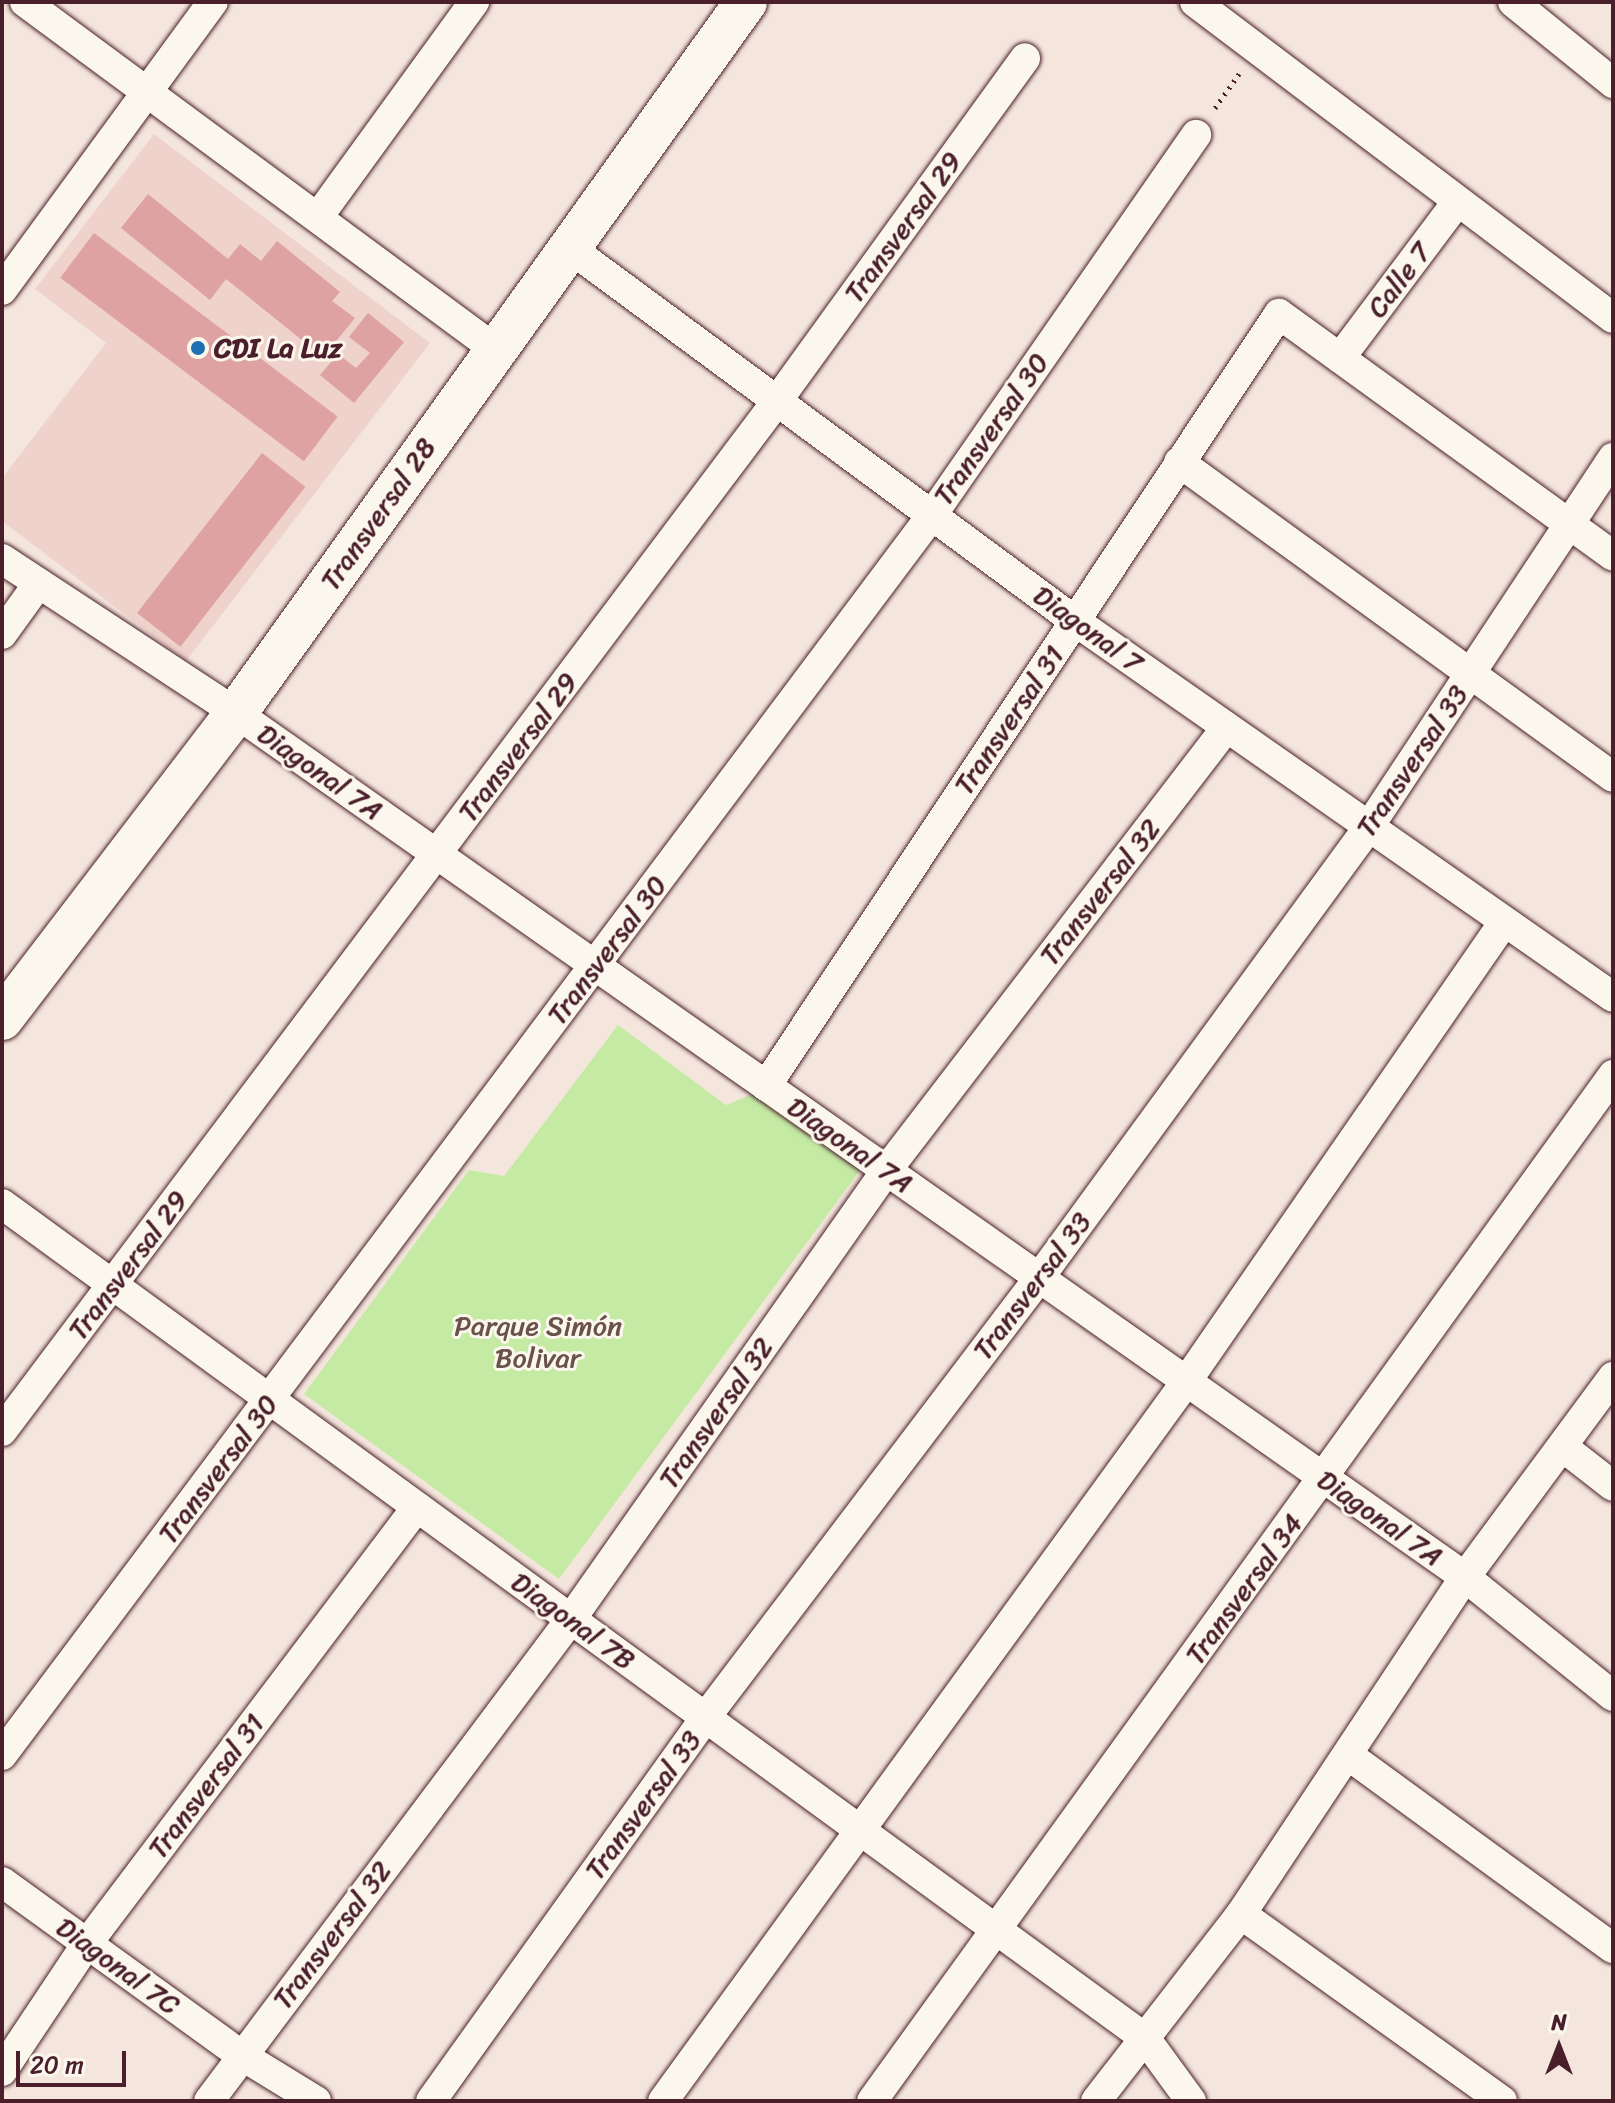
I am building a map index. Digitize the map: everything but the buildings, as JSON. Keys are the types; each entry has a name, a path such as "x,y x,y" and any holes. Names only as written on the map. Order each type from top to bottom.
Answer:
{"main road":[{"name":"Transversal 28","path":"2,1019 236,713 746,2"}],"street":[{"path":"25,2 495,349"},
{"path":"2,290 213,2"},
{"path":"318,217 474,2"},
{"path":"1195,2 1613,318"},
{"path":"1513,2 1613,83"},
{"name":"Transversal 29","path":"2,1431 777,401 1025,58"},
{"name":"Transversal 30","path":"2,1755 932,515 1196,135"},
{"name":"Calle 7","path":"1340,358 1458,201"},
{"name":"Diagonal 7","path":"571,249 1075,621 1613,997"},
{"name":"Transversal 31","path":"766,1086 1279,314 1340,358"},
{"path":"1340,358 1613,556"},
{"name":"Transversal 33","path":"431,2101 705,1718 1039,1278 1368,828 1613,458"},
{"path":"1179,462 1613,777"},
{"name":"Diagonal 7A","path":"2,559 236,713 1465,1577 1613,1696"},
{"path":"2,634 38,584"},
{"name":"Transversal 32","path":"209,2101 571,1619 886,1171 1226,728"},
{"path":"663,2101 1186,1382 1504,922"},
{"name":"Transversal 34","path":"872,2101 998,1931 1613,1075"},
{"name":"Diagonal 7B","path":"2,1204 1145,2038 1191,2101"},
{"path":"1096,2101 1241,1914 1465,1577 1613,1377"},
{"path":"1563,1447 1613,1486"},
{"name":"Transversal 31","path":"2,2071 86,1945 417,1507"},
{"path":"1348,1755 1613,1948"},
{"name":"Diagonal 7C","path":"2,1882 241,2055 316,2101"},
{"path":"1241,1914 1502,2101"}],"path":[{"path":"1196,135 1257,49"}],"shaded area":[{"path":"154,134 430,343 186,661 2,521 2,478 106,343 35,289"}],"green space":[{"name":"Parque Simón Bolivar","path":"618,1025 726,1105 755,1093 861,1169 559,1579 304,1394 469,1170 504,1176"}],"place":[{"name":"CDI La Luz","path":"198,348"}]}
